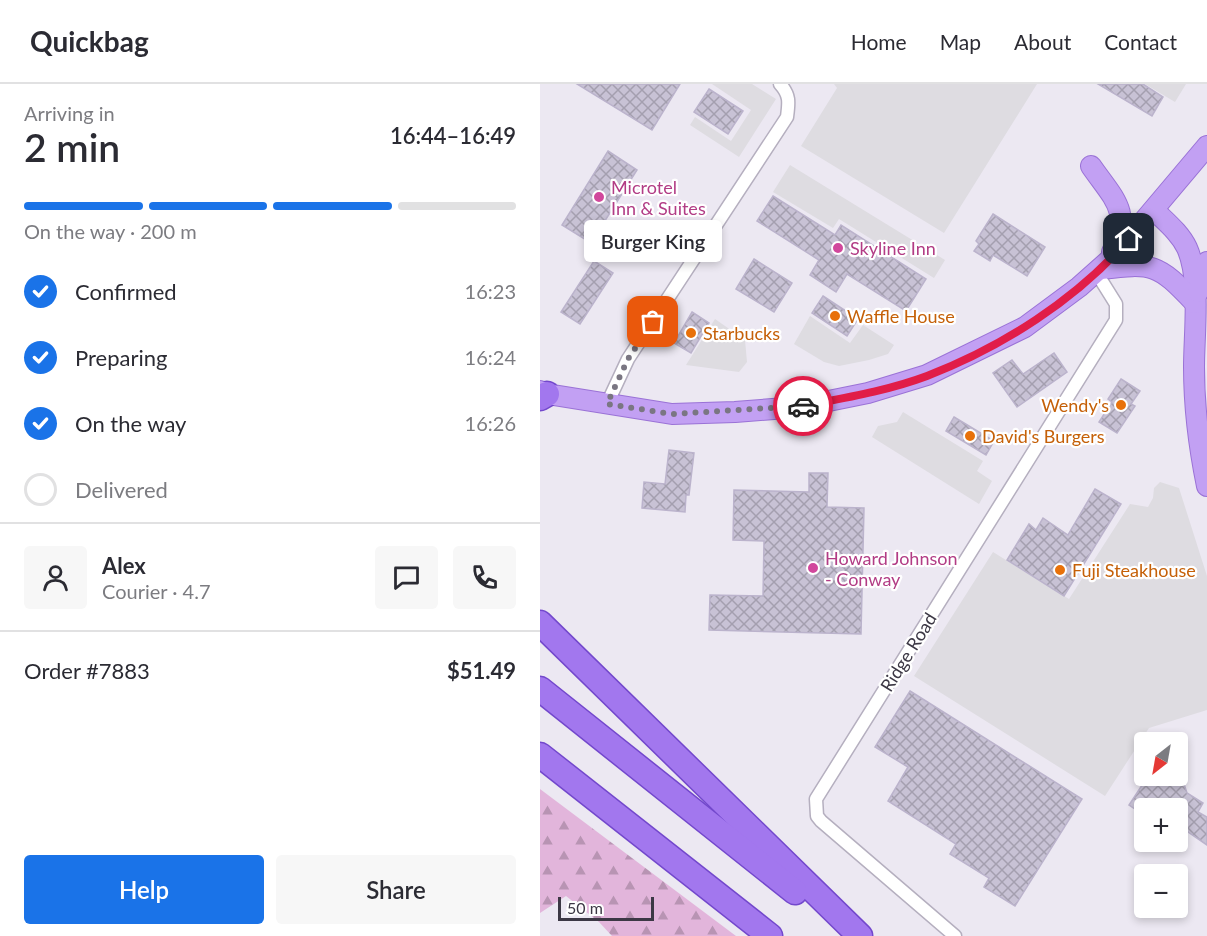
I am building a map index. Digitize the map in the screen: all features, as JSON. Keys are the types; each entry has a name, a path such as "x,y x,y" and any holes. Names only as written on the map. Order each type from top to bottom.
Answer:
{"highway":[{"path":"540,606 563,645"},
{"path":"540,623 860,936"},
{"path":"540,689 850,936"},
{"path":"540,755 770,936"}],"main road":[{"path":"542,395 672,414 735,412 800,407 868,393 927,375 1025,327 1098,270 1115,255 1207,146"},
{"path":"1091,166 1117,203 1122,221 1121,232 1116,243 1098,270"},
{"path":"1154,210 1180,236 1188,250 1195,303 1194,370 1197,416 1207,486"},
{"path":"1195,303 1207,262"},
{"path":"1098,270 1135,265 1150,267 1165,273 1195,303"}],"street":[{"path":"607,404 628,359 787,117 788,93 780,84"},
{"name":"Ridge Road","path":"955,936 821,821 817,816 816,799 1116,320 1116,304 1098,270"}],"green space":[{"path":"540,789 736,936 612,936 599,922 566,896 540,913"}],"shaded area":[{"path":"712,84 752,84 776,99 739,157 690,125 695,117 731,141 751,110"},
{"path":"834,84 1037,84 944,233 801,146 837,88"},
{"path":"1145,84 1186,84 1175,102"},
{"path":"790,165 945,260 934,278 839,219 833,228 773,192"},
{"path":"810,316 850,343 863,325 894,345 888,354 869,360 839,366 824,362 794,344"},
{"path":"715,319 745,340 747,362 739,372 686,365"},
{"path":"903,412 983,461 977,471 992,481 979,504 872,437 878,426 897,422"},
{"path":"1160,482 1179,488 1207,576 1207,710 1149,728 1146,732 1134,732 1134,751 1105,796 914,676 993,552 1069,599 1130,504 1148,507 1153,498 1154,488"}],"building":[{"path":"577,84 680,84 652,130"},
{"path":"1098,84 1143,84 1163,97 1152,116"},
{"path":"709,89 743,111 728,134 694,112"},
{"name":"Microtel Inn & Suites","path":"608,151 637,170 591,243 562,225"},
{"name":"Skyline Inn","path":"773,196 835,235 841,225 926,279 906,311 847,274 836,292 810,275 819,260 757,221"},
{"path":"993,214 1045,247 1027,276 993,255 990,261 974,251 979,244 976,241"},
{"path":"754,259 792,283 774,312 736,289"},
{"path":"594,261 613,273 580,324 561,312"},
{"name":"Waffle House","path":"823,296 858,319 847,336 812,313"},
{"name":"Starbucks","path":"692,312 709,323 691,353 674,343"},
{"path":"1054,353 1067,372 1017,407 993,373 1012,360 1023,374"},
{"name":"Wendy's","path":"1121,379 1140,391 1131,404 1135,406 1117,433 1099,422 1112,402 1108,399"},
{"name":"David's Burgers","path":"954,417 994,441 986,455 946,431"},
{"path":"669,450 694,453 685,512 642,508 644,482 665,484"},
{"name":"Howard Johnson - Conway","path":"809,473 828,473 827,507 864,508 861,634 709,630 710,595 763,596 764,541 733,540 734,490 809,492"},
{"path":"1095,489 1121,504 1064,596 1007,560 1029,524 1036,530 1043,518 1068,535"},
{"path":"910,691 1082,799 1015,906 984,887 989,878 950,854 956,844 888,801 908,767 875,747"},
{"path":"1141,786 1185,786 1187,793 1203,803 1198,812 1207,817 1207,845 1188,832 1188,798 1134,798 1134,808 1129,805"}],"way so far":[{"path":"653,322 628,359 607,404 672,414 735,412 803,406"}],"place":[{"name":"Microtel Inn & Suites","path":"599,197"},
{"name":"Skyline Inn","path":"838,248"},
{"name":"Waffle House","path":"835,316"},
{"name":"Burger King","path":"653,322"},
{"name":"Starbucks","path":"691,333"},
{"name":"Wendy's","path":"1121,405"},
{"name":"David's Burgers","path":"970,436"},
{"name":"Howard Johnson - Conway","path":"813,568"},
{"name":"Fuji Steakhouse","path":"1060,570"}],"route":[{"path":"803,406 868,393 927,375 981,350 1025,327 1078,287 1115,255 1129,239"}]}
